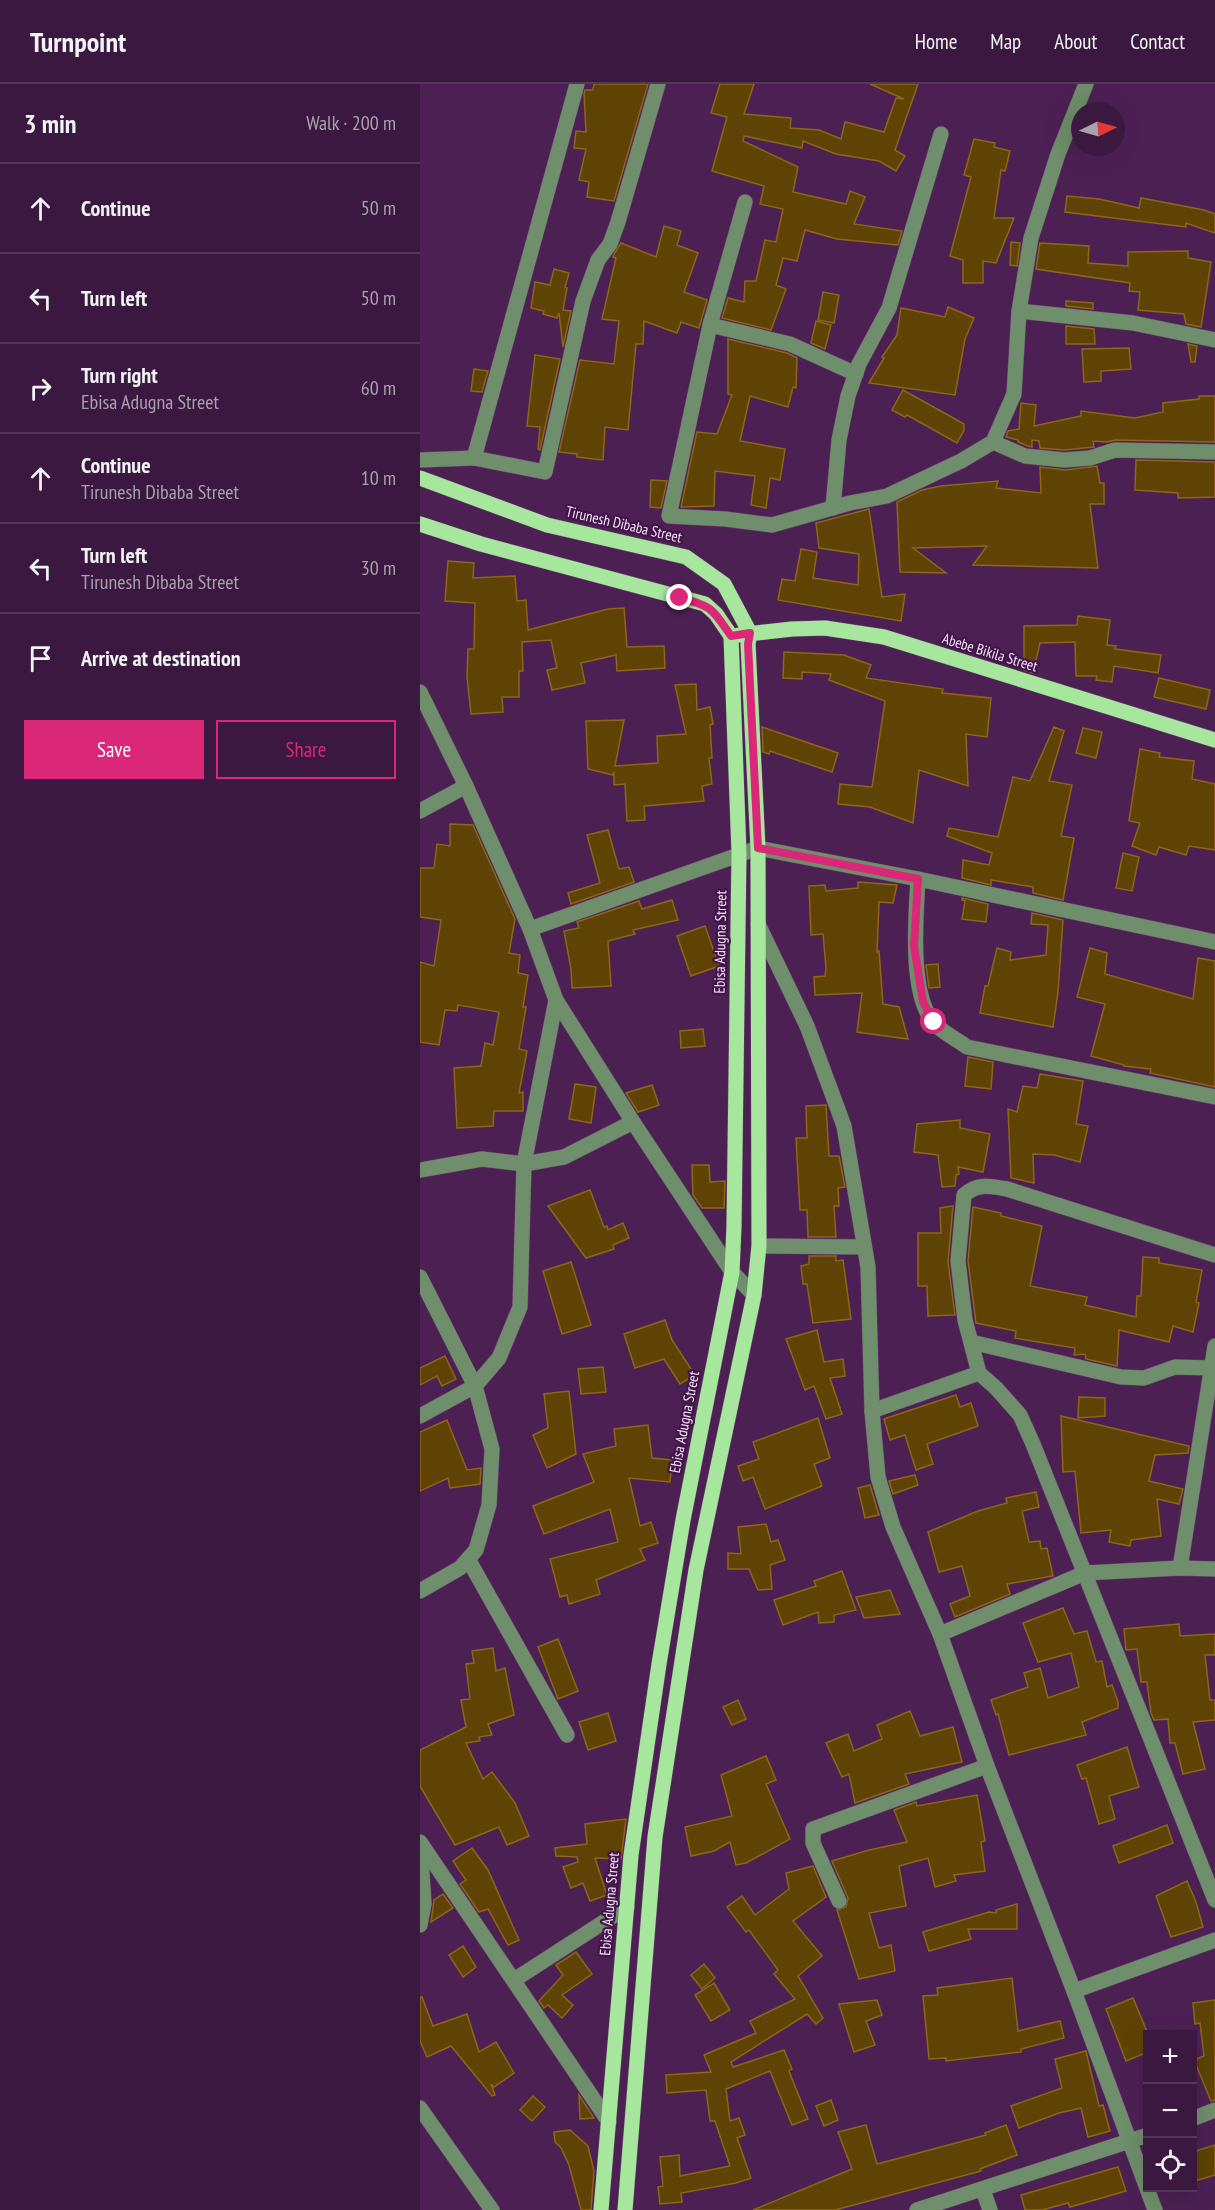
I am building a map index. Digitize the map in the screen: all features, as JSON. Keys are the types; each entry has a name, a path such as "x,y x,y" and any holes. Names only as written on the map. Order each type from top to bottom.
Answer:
{"main road":[{"name":"Tirunesh Dibaba Street","path":"420,478 547,525 686,557 724,584 750,633 749,674 758,848"},
{"path":"420,524 481,544 705,604 716,614 731,636"},
{"name":"Abebe Bikila Street","path":"731,636 825,628 884,637 1215,740"},
{"name":"Ebisa Adugna Street","path":"601,2210 631,1855 683,1520 732,1272 739,853 731,636"},
{"path":"625,2210 655,1837 696,1570 754,1295 759,1246 758,848"}],"street":[{"path":"474,458 577,84"},
{"path":"420,460 474,458 544,472 583,300 598,260 610,244 618,222 658,84"},
{"path":"745,202 710,325 669,516 725,519 772,525 886,496 961,461 993,442 1014,394 1019,311 1031,238 1058,154 1086,84"},
{"path":"833,508 839,440 848,396 856,374 890,308 941,134"},
{"path":"1019,311 1133,323 1215,340"},
{"path":"710,325 790,344 856,374"},
{"path":"993,442 1025,456 1064,460 1090,458 1115,450 1215,452"},
{"path":"420,692 466,786 530,929 556,1000 732,1272 754,1295"},
{"path":"420,811 466,786"},
{"path":"530,929 758,848 918,879 1215,942"},
{"path":"918,879 914,946 923,1002 934,1022 967,1047 1215,1097"},
{"path":"758,924 807,1026 844,1126 868,1267 872,1411 878,1476 893,1527 940,1634 987,1766 1155,2210"},
{"path":"420,1416 476,1386 499,1358 520,1307 524,1164 556,1000"},
{"path":"420,1170 482,1159 524,1164 564,1157 633,1122"},
{"path":"1215,1255 1007,1189 984,1185 974,1187 964,1195 958,1261 965,1320 979,1373 1020,1415 1215,1900"},
{"path":"759,1246 864,1247"},
{"path":"420,1277 476,1386 492,1449 489,1505 476,1550 460,1568 420,1591"},
{"path":"971,1342 1121,1377 1144,1377 1175,1367 1212,1368"},
{"path":"1180,1568 1215,1346"},
{"path":"872,1411 979,1373"},
{"path":"468,1559 567,1735"},
{"path":"940,1634 1085,1573 1180,1568 1215,1569"},
{"path":"839,1901 813,1843 813,1829 987,1766"},
{"path":"420,1842 424,1904 420,1925"},
{"path":"420,1842 609,2122"},
{"path":"514,1980 627,1907"},
{"path":"1074,1991 1215,1940"},
{"path":"420,2108 492,2210"},
{"path":"1197,2117 1215,2110"},
{"path":"917,2210 1143,2137"},
{"path":"983,2190 990,2210"}],"building":[{"path":"594,84 648,84 614,201 587,197 589,182 579,180 586,149 574,148 576,131 586,132 584,94 585,90 593,90"},
{"path":"720,84 754,84 744,114 791,118 790,128 819,130 841,139 845,122 884,132 896,98 904,99 870,84 918,84 895,150 905,156 896,171 879,161 836,154 803,141 802,148 744,136 743,141 798,167 793,192 846,204 850,191 865,197 854,224 902,231 898,245 837,239 805,230 797,261 783,258 776,285 786,289 771,330 722,318 728,298 744,302 745,281 756,281 765,240 776,242 783,209 760,204 764,186 712,171 727,117 711,113"},
{"path":"974,139 995,143 994,147 1010,151 1005,171 1001,170 994,218 1014,218 996,263 983,261 983,283 963,283 963,260 950,256 971,177 964,175"},
{"path":"1067,196 1099,199 1139,208 1141,198 1204,210 1215,214 1215,233 1186,223 1186,227 1065,212"},
{"path":"664,226 681,231 677,245 698,253 684,292 707,300 699,328 681,322 677,333 644,321 643,344 636,344 628,430 605,427 603,460 559,452 580,360 614,364 619,321 602,319 616,258 613,257 614,254 621,243 656,257"},
{"path":"1011,242 1020,243 1017,266 1010,265"},
{"path":"1040,243 1089,246 1088,263 1128,266 1128,252 1188,251 1188,258 1211,262 1201,327 1186,324 1184,314 1138,310 1140,292 1129,291 1130,283 1036,269"},
{"path":"554,269 569,273 563,310 571,311 563,347 559,313 557,318 543,314 544,311 531,308 535,282 550,285"},
{"path":"823,292 839,295 834,323 818,320"},
{"path":"1066,301 1093,303 1093,309 1066,306"},
{"path":"948,307 974,318 965,339 955,395 869,383 884,358 882,357 897,335 901,308 945,317"},
{"path":"816,321 831,325 825,349 811,343"},
{"path":"1066,326 1094,329 1095,344 1066,344"},
{"path":"728,339 787,353 797,358 796,388 793,387 788,407 750,396 740,441 785,449 780,480 770,478 766,508 751,505 755,476 715,471 714,506 681,507 697,432 717,434 732,395 728,394"},
{"path":"1188,344 1197,346 1195,362 1191,362"},
{"path":"1129,348 1131,369 1101,371 1101,381 1084,382 1082,349"},
{"path":"535,355 560,359 540,450 538,449 540,427 527,426"},
{"path":"474,369 488,371 482,392 471,391"},
{"path":"903,390 964,424 964,430 957,443 907,415 905,417 892,410"},
{"path":"1199,396 1215,396 1215,442 1093,441 1094,447 1064,450 1040,448 1039,441 1032,440 1032,447 1006,437 1008,431 1019,429 1021,403 1036,405 1034,426 1081,416 1081,411 1135,418 1163,412 1163,403 1199,399"},
{"path":"1136,460 1215,462 1215,497 1178,498 1178,493 1135,490"},
{"path":"1097,466 1100,483 1104,483 1104,504 1090,504 1098,568 973,565 987,546 913,548 946,573 900,572 897,502 922,490 941,486 998,481 996,488 1041,493 1040,467 1065,470"},
{"path":"651,480 667,481 661,508 650,507"},
{"path":"869,509 882,597 905,594 901,621 778,600 782,579 795,581 801,549 817,552 813,578 858,585 859,554 819,548 816,523"},
{"path":"448,561 474,563 473,578 515,576 517,601 526,600 528,630 608,609 624,608 627,647 664,646 665,668 617,671 616,655 581,663 585,683 552,690 547,670 557,668 551,640 522,642 523,671 519,671 519,697 502,697 503,712 471,714 467,677 468,649 474,649 475,603 445,601"},
{"path":"1078,616 1110,620 1107,645 1116,646 1115,649 1161,655 1158,673 1114,666 1112,682 1096,680 1097,676 1076,676 1075,642 1040,643 1033,673 1024,670 1024,626 1077,625"},
{"path":"784,652 844,655 871,665 866,678 943,689 942,693 991,698 987,737 966,734 968,786 919,770 913,823 870,807 838,804 840,784 872,787 885,701 829,680 831,674 802,672 802,679 783,678"},
{"path":"1159,678 1210,690 1206,709 1154,697"},
{"path":"696,684 697,710 710,707 713,724 710,725 712,758 709,758 712,784 702,786 704,801 644,806 645,820 627,821 625,784 614,785 614,772 613,775 588,769 586,721 624,720 615,766 658,763 657,736 686,734 675,685"},
{"path":"762,727 838,753 832,772 770,751 769,754 763,752"},
{"path":"1054,727 1064,731 1049,781 1072,785 1061,836 1074,838 1063,900 1033,893 1033,887 991,880 991,885 962,878 963,860 989,865 992,853 947,836 949,828 998,837 1013,777 1030,781"},
{"path":"1083,728 1102,732 1096,758 1076,753"},
{"path":"1140,749 1160,753 1159,757 1194,761 1192,779 1215,784 1215,850 1189,846 1186,855 1159,847 1156,855 1132,846 1140,823 1129,821"},
{"path":"450,824 473,825 515,919 509,953 520,955 518,973 528,975 523,1007 526,1007 519,1049 527,1051 519,1093 523,1092 523,1111 494,1111 493,1126 457,1128 454,1068 481,1066 485,1043 493,1045 499,1012 458,1005 457,1011 445,1010 439,1045 420,1042 420,962 434,966 441,920 420,917 420,868 434,868 437,844 450,846"},
{"path":"608,830 619,869 629,867 634,882 571,904 568,893 600,883 587,835"},
{"path":"1123,853 1139,857 1132,891 1116,888"},
{"path":"858,882 897,885 893,903 879,902 877,952 879,951 883,1004 899,1007 908,1039 857,1032 862,993 815,995 814,977 825,976 826,968 823,934 811,935 809,886 825,885 826,891 858,888"},
{"path":"962,898 988,904 986,922 962,919 965,901"},
{"path":"672,900 678,920 633,930 635,934 608,941 611,986 572,988 564,931 579,928 577,922 639,901 642,909"},
{"path":"1032,913 1063,920 1053,1027 980,1013 985,986 988,986 997,948 1011,952 1010,960 1046,955 1048,925 1031,924"},
{"path":"705,926 719,966 691,976 677,936"},
{"path":"1090,948 1107,953 1105,974 1193,999 1198,958 1215,961 1215,1087 1150,1073 1151,1069 1124,1066 1091,1056 1105,1004 1077,997"},
{"path":"938,964 940,987 929,988 926,965"},
{"path":"703,1029 705,1046 681,1048 680,1031"},
{"path":"968,1057 993,1062 991,1089 965,1086"},
{"path":"1040,1074 1083,1081 1076,1124 1088,1126 1080,1162 1054,1155 1033,1154 1034,1183 1011,1178 1008,1109 1017,1112 1023,1086 1037,1088"},
{"path":"575,1084 596,1087 591,1123 569,1119"},
{"path":"652,1085 659,1105 638,1112 626,1093"},
{"path":"826,1105 829,1156 839,1156 845,1187 838,1188 839,1206 834,1206 836,1237 808,1237 807,1210 800,1210 796,1138 807,1138 806,1106"},
{"path":"960,1120 960,1128 990,1134 983,1172 958,1167 959,1174 956,1175 955,1186 942,1187 938,1155 914,1152 917,1124"},
{"path":"692,1165 709,1165 710,1182 725,1181 724,1208 702,1208 693,1195"},
{"path":"590,1190 604,1227 607,1226 608,1230 623,1223 629,1238 613,1245 614,1249 586,1258 548,1206"},
{"path":"953,1206 948,1262 955,1315 928,1316 927,1286 918,1286 918,1233 941,1233 940,1208"},
{"path":"973,1207 1042,1226 1030,1286 1087,1297 1085,1305 1136,1317 1137,1296 1141,1296 1143,1257 1159,1258 1159,1263 1202,1270 1193,1332 1173,1326 1169,1342 1119,1330 1117,1366 1086,1359 1085,1354 1074,1355 1075,1348 1015,1338 1016,1331 976,1323 968,1261"},
{"path":"809,1256 836,1256 836,1261 843,1260 851,1319 813,1323 807,1284 803,1284 801,1266 809,1264"},
{"path":"571,1262 591,1325 562,1334 543,1271"},
{"path":"665,1320 672,1340 695,1375 680,1384 664,1359 635,1368 624,1334"},
{"path":"817,1330 824,1362 843,1359 845,1376 830,1378 842,1414 826,1419 814,1386 805,1390 786,1339"},
{"path":"445,1356 456,1379 442,1386 437,1376 420,1385 420,1368"},
{"path":"603,1367 606,1392 581,1394 578,1369"},
{"path":"569,1391 576,1454 547,1468 533,1435 548,1428 544,1394"},
{"path":"956,1395 960,1407 971,1403 978,1426 927,1444 933,1464 916,1470 905,1435 890,1440 884,1419"},
{"path":"1079,1397 1105,1398 1105,1416 1078,1418"},
{"path":"1061,1416 1189,1446 1188,1453 1155,1455 1149,1481 1183,1489 1179,1504 1157,1499 1161,1536 1131,1540 1130,1546 1109,1542 1111,1530 1081,1533 1075,1471 1063,1472"},
{"path":"818,1418 830,1458 814,1464 822,1486 765,1509 753,1477 743,1481 738,1466 759,1459 753,1442"},
{"path":"447,1420 467,1470 481,1468 480,1484 450,1488 448,1478 420,1491 420,1432"},
{"path":"648,1425 652,1458 672,1460 670,1482 629,1478 640,1526 651,1522 658,1543 640,1549 645,1560 596,1580 600,1594 569,1604 567,1595 560,1597 550,1559 618,1542 610,1509 544,1534 533,1506 594,1482 583,1454 616,1446 614,1429"},
{"path":"915,1475 918,1485 893,1494 889,1481"},
{"path":"870,1485 879,1515 865,1518 858,1488"},
{"path":"1036,1492 1039,1507 1022,1511 1029,1542 1040,1541 1041,1549 1047,1548 1053,1576 1007,1584 1010,1594 955,1617 950,1604 970,1596 962,1566 939,1572 928,1532 978,1511 1007,1503 1006,1498"},
{"path":"766,1524 771,1542 778,1540 785,1560 770,1565 772,1589 758,1590 749,1569 728,1569 728,1553 741,1554 738,1527"},
{"path":"842,1571 856,1610 834,1615 834,1622 819,1623 818,1612 783,1625 774,1600 816,1586 814,1581"},
{"path":"890,1590 900,1614 864,1618 856,1597"},
{"path":"1063,1608 1074,1634 1087,1631 1096,1662 1102,1661 1107,1687 1112,1685 1118,1708 1082,1722 1086,1735 1009,1755 998,1714 996,1715 991,1700 1028,1687 1024,1673 1040,1668 1048,1698 1079,1687 1071,1653 1038,1662 1023,1623"},
{"path":"1179,1624 1180,1636 1215,1634 1215,1655 1205,1655 1210,1700 1215,1700 1215,1720 1193,1722 1205,1769 1183,1774 1175,1743 1170,1743 1168,1719 1154,1720 1147,1682 1141,1682 1137,1649 1126,1650 1124,1629"},
{"path":"558,1639 578,1691 558,1699 538,1647"},
{"path":"493,1648 496,1671 505,1668 514,1715 488,1724 492,1735 479,1737 480,1741 466,1743 483,1779 492,1772 515,1803 529,1836 507,1845 499,1827 455,1845 420,1786 420,1750 466,1727 461,1700 470,1699 466,1664 474,1663 472,1651"},
{"path":"738,1700 746,1719 732,1725 723,1707"},
{"path":"910,1711 920,1736 953,1727 962,1762 905,1774 909,1784 855,1803 849,1774 842,1777 826,1743 848,1734 854,1751 882,1739 877,1725"},
{"path":"608,1713 616,1741 588,1750 579,1722"},
{"path":"1127,1747 1139,1787 1109,1796 1115,1819 1099,1824 1086,1778 1082,1779 1077,1765"},
{"path":"766,1756 776,1780 766,1784 790,1839 746,1863 736,1865 730,1842 714,1851 691,1856 685,1827 732,1816 721,1775"},
{"path":"977,1795 985,1841 981,1842 985,1871 954,1875 956,1881 935,1887 928,1858 899,1866 906,1906 869,1913 879,1948 891,1945 895,1971 859,1979 837,1910 846,1907 848,1898 832,1861 907,1842 894,1810 916,1802 917,1806"},
{"path":"626,1819 621,1859 595,1858 607,1895 590,1901 583,1883 571,1888 563,1867 578,1862 577,1857 556,1856 555,1848 587,1844 585,1824"},
{"path":"1167,1825 1173,1843 1119,1863 1113,1846"},
{"path":"472,1848 488,1870 519,1940 508,1945 488,1909 479,1912 460,1884 466,1880 453,1861"},
{"path":"813,1866 826,1897 793,1921 822,1956 798,1976 823,2018 816,2024 807,2014 731,2062 733,2067 784,2050 792,2069 789,2071 808,2119 792,2125 770,2071 726,2089 730,2121 739,2118 745,2135 737,2138 751,2178 681,2193 682,2202 660,2204 658,2187 663,2186 660,2157 679,2155 680,2176 730,2166 715,2121 710,2121 706,2090 667,2093 666,2075 711,2072 704,2055 756,2033 750,2021 795,1999 774,1974 778,1970 749,1930 746,1932 727,1907 742,1896 755,1915 789,1889 786,1873"},
{"path":"1187,1881 1203,1927 1171,1937 1156,1896"},
{"path":"443,1894 453,1908 431,1922 434,1900"},
{"path":"1017,1904 1017,1929 968,1929 971,1939 929,1951 923,1932 989,1912 996,1913 996,1910"},
{"path":"463,1946 476,1967 463,1977 449,1955"},
{"path":"576,1952 592,1974 562,1995 573,2005 562,2018 548,2005 544,2008 539,2001 563,1975 556,1965"},
{"path":"704,1964 715,1978 702,1989 691,1975"},
{"path":"1012,1978 1018,2031 1060,2021 1064,2038 1021,2049 1021,2052 946,2061 946,2058 929,2059 923,1996 938,1995 937,1988"},
{"path":"714,1983 730,2010 711,2021 695,1995"},
{"path":"420,1997 422,1997 433,2026 467,2014 479,2052 496,2042 514,2073 494,2087 491,2084 495,2095 492,2096 451,2046 427,2057 420,2041"},
{"path":"1133,1998 1146,2030 1143,2030 1143,2054 1126,2061 1106,2009"},
{"path":"877,2000 882,2015 866,2021 875,2045 854,2052 839,2004"},
{"path":"1215,2000 1215,2100 1211,2101 1197,2067 1197,2059 1204,2056 1200,2023 1195,2024 1193,2003"},
{"path":"1086,2051 1099,2106 1103,2105 1110,2131 1088,2137 1081,2108 1059,2113 1019,2128 1011,2106 1062,2088 1055,2059"},
{"path":"579,2095 594,2118 580,2119"},
{"path":"533,2096 545,2107 532,2121 520,2110"},
{"path":"831,2100 838,2120 824,2126 816,2106"},
{"path":"866,2125 877,2164 986,2135 985,2133 1006,2125 1017,2155 980,2169 981,2171 835,2210 753,2210 852,2169 838,2132"},
{"path":"570,2130 588,2146 594,2171 591,2210 581,2210 569,2165 561,2148 555,2142 554,2132"},
{"path":"1215,2145 1215,2175 1197,2180 1197,2150"},
{"path":"1118,2167 1126,2191 1070,2207 1068,2203 1042,2210 1025,2210 1021,2195"}],"route":[{"path":"680,598 705,604 716,614 731,636 750,633 748,644 758,848 918,879 914,946 923,1002 934,1022"}]}
